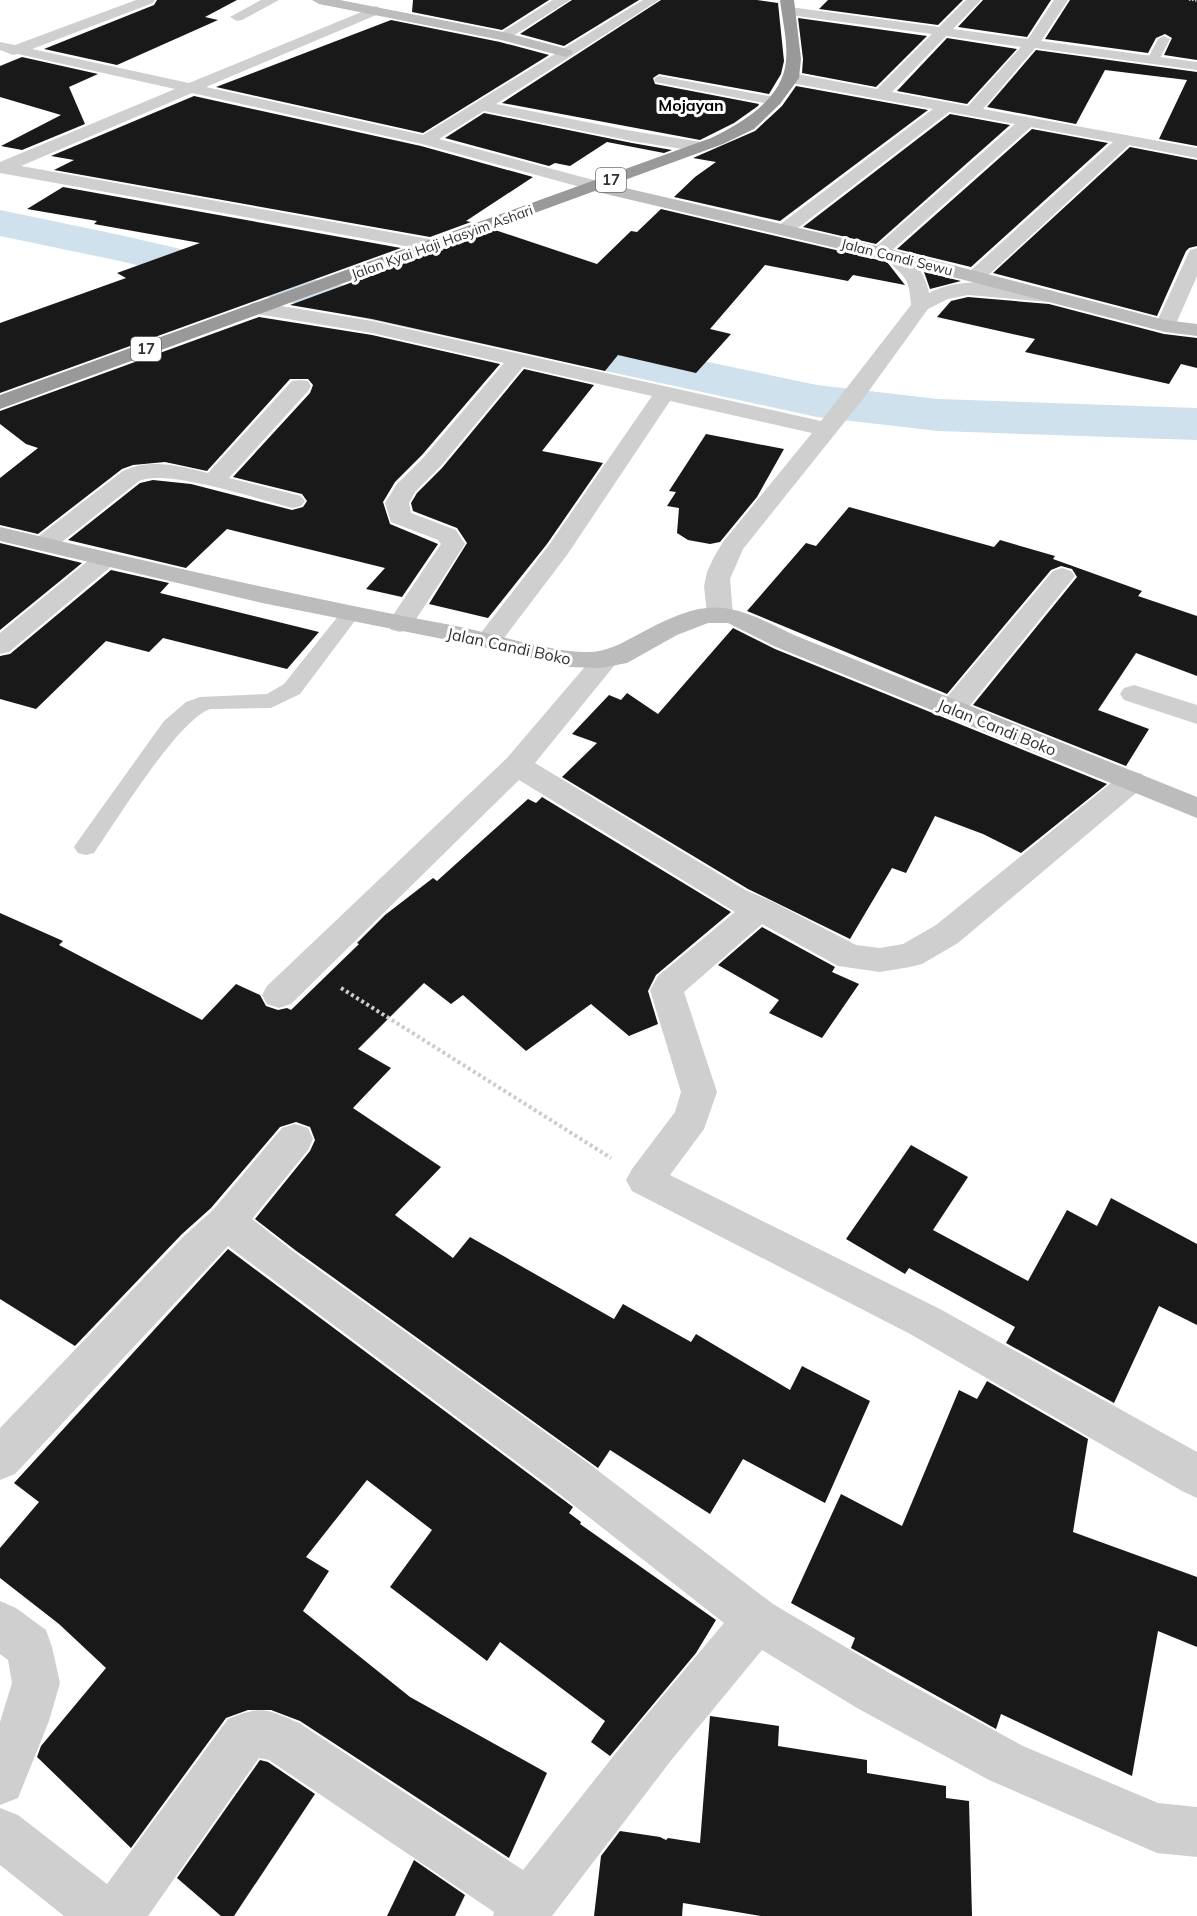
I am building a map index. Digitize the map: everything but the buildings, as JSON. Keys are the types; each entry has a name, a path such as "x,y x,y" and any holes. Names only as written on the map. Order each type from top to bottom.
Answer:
{"highway":[{"path":"788,6 794,59 791,78"},
{"name":"Jalan Kyai Haji Hasyim Ashari","path":"0,402 701,147 748,126 774,101 791,78"}],"street":[{"path":"0,56 148,0"},
{"path":"237,17 272,0"},
{"path":"319,0 503,36 566,53"},
{"path":"503,36 563,0"},
{"path":"424,140 652,0"},
{"path":"881,94 974,0"},
{"path":"971,112 1033,42 1061,0"},
{"path":"788,6 860,19 1197,66"},
{"path":"860,19 872,6"},
{"path":"1,168 376,10"},
{"path":"312,37 333,41"},
{"path":"0,46 424,140 595,186"},
{"path":"791,78 1197,153"},
{"path":"482,106 701,147"},
{"path":"784,230 946,107"},
{"path":"921,305 917,277 910,268 886,254 1028,122"},
{"path":"976,276 1124,141"},
{"path":"1,168 433,245"},
{"name":"Jalan Candi Sewu","path":"595,186 976,276 1165,326 1197,330"},
{"path":"1165,326 1197,254"},
{"path":"720,614 716,587 719,568 732,547 855,394 921,305 942,294 968,289 1049,297"},
{"path":"257,308 372,327 664,394 831,423"},
{"path":"400,624 453,544 447,535 400,517 397,503 405,489 432,462 517,361"},
{"path":"213,481 300,386"},
{"path":"489,640 558,550 664,394"},
{"path":"44,544 131,476 142,470 156,470 213,481 292,501"},
{"name":"Jalan Candi Boko","path":"0,534 104,560 350,614 489,640 565,659 604,661 617,657 690,620 720,614 739,619 785,641 1197,808"},
{"path":"5,636 104,560"},
{"path":"952,709 1062,576"},
{"path":"279,995 517,765 604,661"},
{"path":"1134,694 1197,716"},
{"path":"517,765 736,899 758,908 850,957 880,960 910,955 946,934 1132,781"},
{"path":"758,908 741,926 670,985 667,990 699,1092 698,1102 691,1118 645,1180 926,1322 1197,1476"},
{"path":"0,1459 198,1248 227,1222 295,1139"},
{"path":"227,1222 279,1264 573,1478 757,1620 874,1691 1006,1763 1157,1828 1197,1832"},
{"path":"116,1916 245,1736 253,1733 282,1740 524,1910 656,1741 757,1620"},
{"path":"0,1624 29,1647 36,1683 25,1721 0,1780"},
{"path":"0,1833 106,1916"}],"lane":[{"path":"1153,60 1164,39"},
{"path":"659,80 774,101"},
{"path":"86,847 172,726 194,707 208,702 271,701 292,689 350,614"}],"path":[{"path":"1189,0 1197,1"},
{"path":"310,965 645,1180"}],"waterway":[{"path":"0,223 120,248 280,286 817,401 938,415 1197,424"}],"district":[{"name":"Mojayan","path":"691,105"}]}
